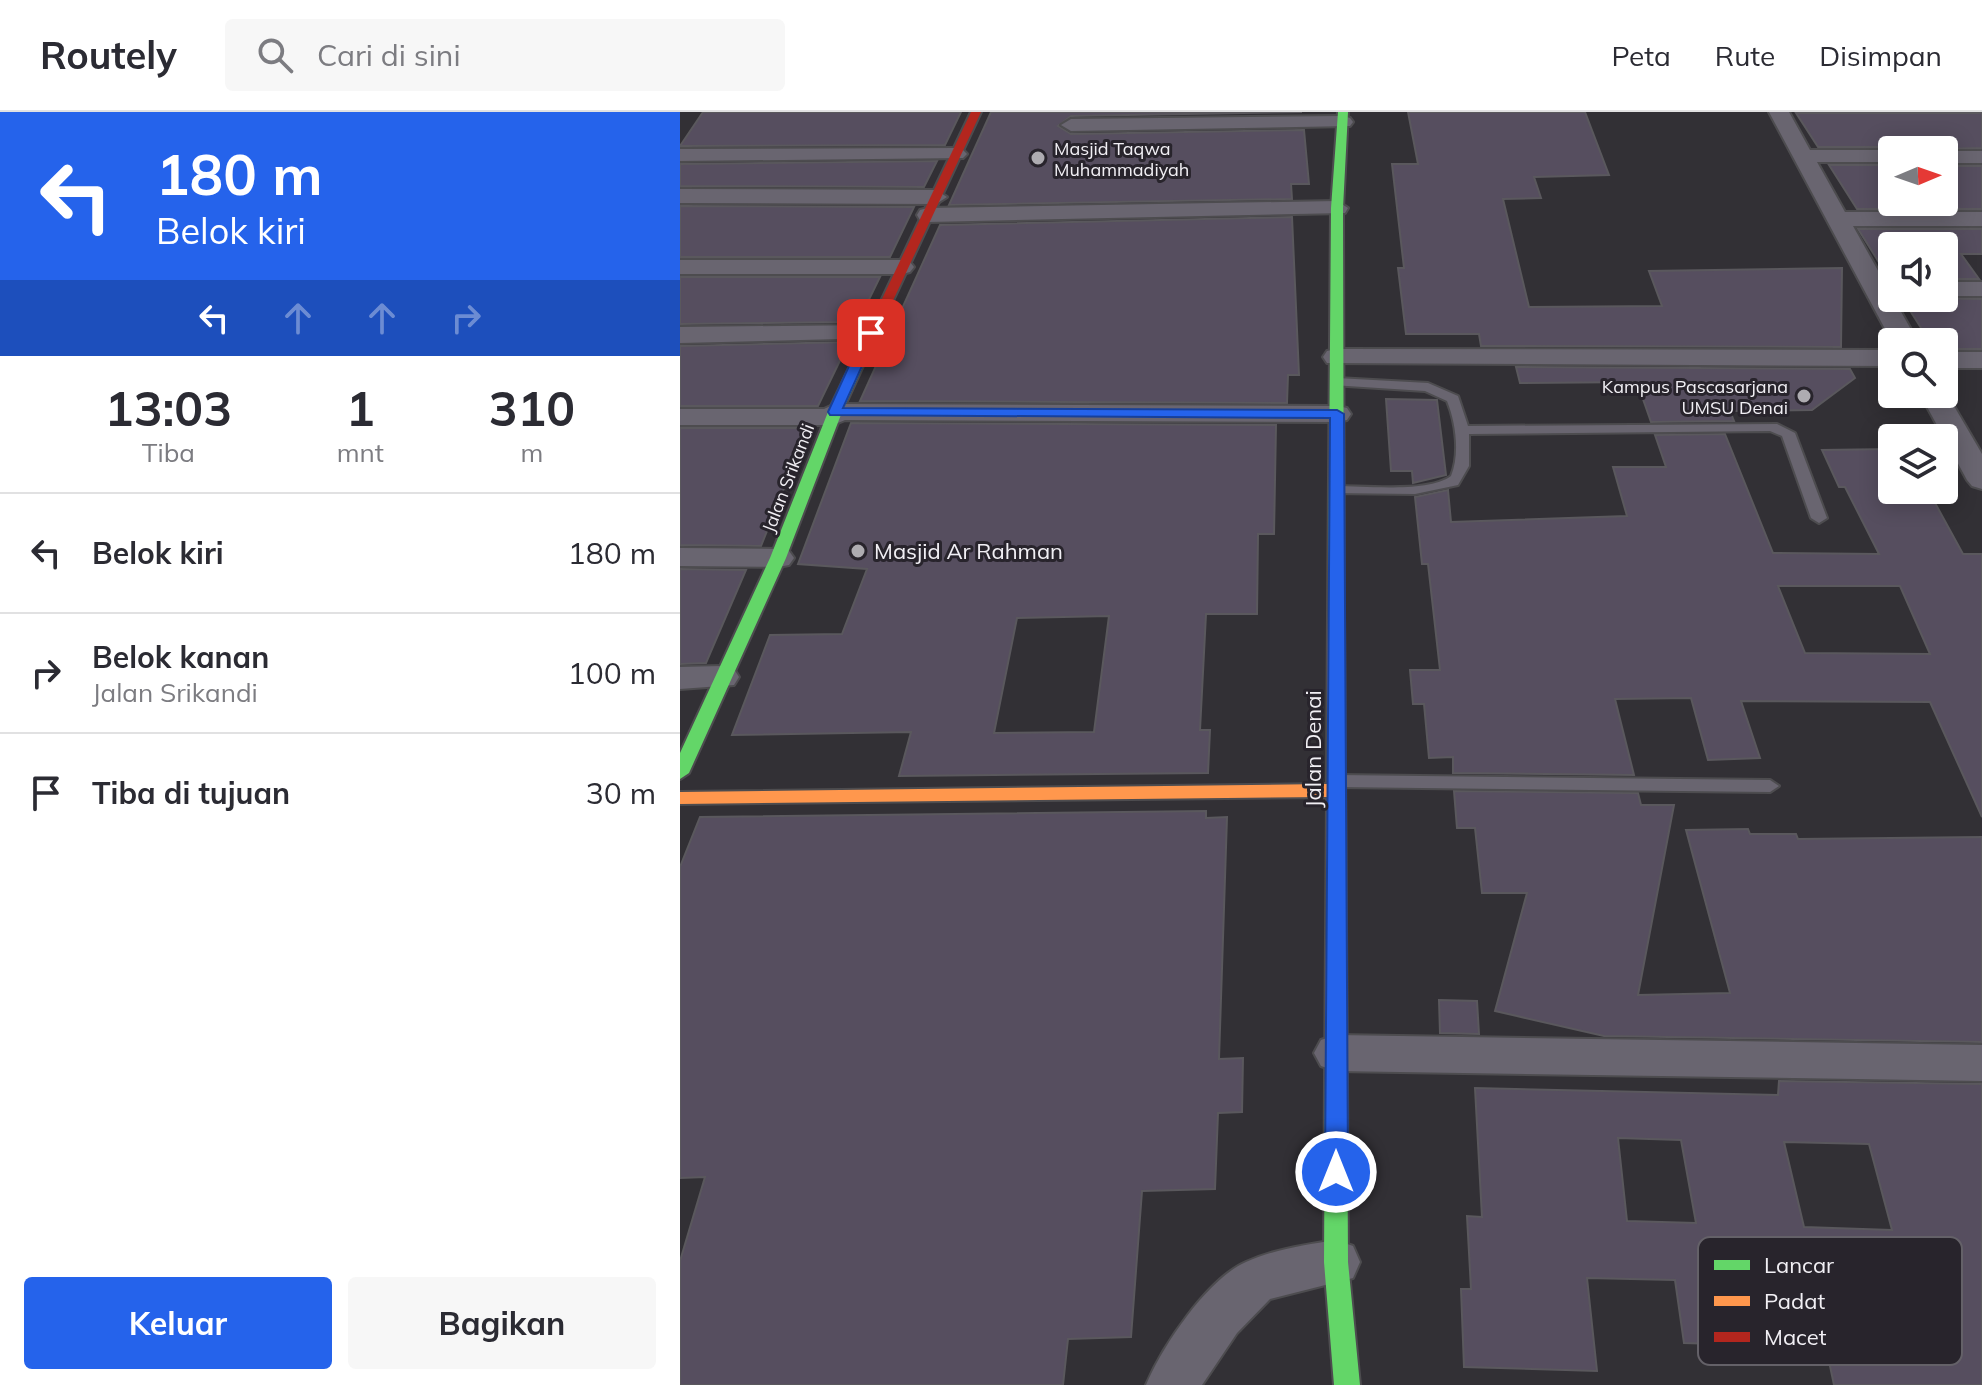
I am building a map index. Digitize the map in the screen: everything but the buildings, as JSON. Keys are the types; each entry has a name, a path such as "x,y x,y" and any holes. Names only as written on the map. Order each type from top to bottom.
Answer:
{"street":[{"name":"Jalan Srikandi","path":"680,773 778,558 834,414 976,112"},
{"path":"1779,112 1838,219 1878,281"},
{"path":"1071,125 1343,117"},
{"name":"Jalan Denai","path":"1343,117 1337,208 1336,1262 1347,1385"},
{"path":"680,155 956,154"},
{"path":"1803,156 1878,156"},
{"path":"1958,157 1982,157"},
{"path":"680,196 932,206 1337,208"},
{"path":"1838,219 1982,219"},
{"path":"680,267 902,267"},
{"path":"1958,289 1982,289"},
{"path":"680,335 871,333"},
{"path":"1337,369 1878,357"},
{"path":"1958,360 1982,360"},
{"path":"1942,408 1982,480"},
{"path":"680,417 1337,414"},
{"path":"680,557 778,558"},
{"path":"680,678 722,677"},
{"path":"680,798 1337,786"},
{"path":"1336,1053 1982,1063"},
{"path":"1172,1385 1232,1303 1253,1283 1280,1272 1336,1262"}],"lane":[{"path":"1336,490 1434,487 1453,482 1460,471 1462,430 1453,399 1428,387 1337,369"},
{"path":"1462,430 1772,427 1788,433 1819,518"},
{"path":"1337,786 1770,786"}],"traffic: fast":[{"path":"1336,613 1337,208 1343,112"},
{"path":"680,773 778,558 835,412 877,322"},
{"path":"1336,1075 1336,1262 1347,1385"}],"traffic: slow":[{"path":"1336,613 1336,1075"},
{"path":"680,798 1337,790"}],"traffic: jam":[{"path":"877,322 976,112"}],"place":[{"name":"Masjid Taqwa Muhammadiyah","path":"1038,158"},
{"name":"Kampus Pascasarjana UMSU Denai","path":"1804,396"},
{"name":"Masjid Ar Rahman","path":"858,551"}],"route":[{"path":"871,333 835,412 1337,414 1336,1172"}]}
